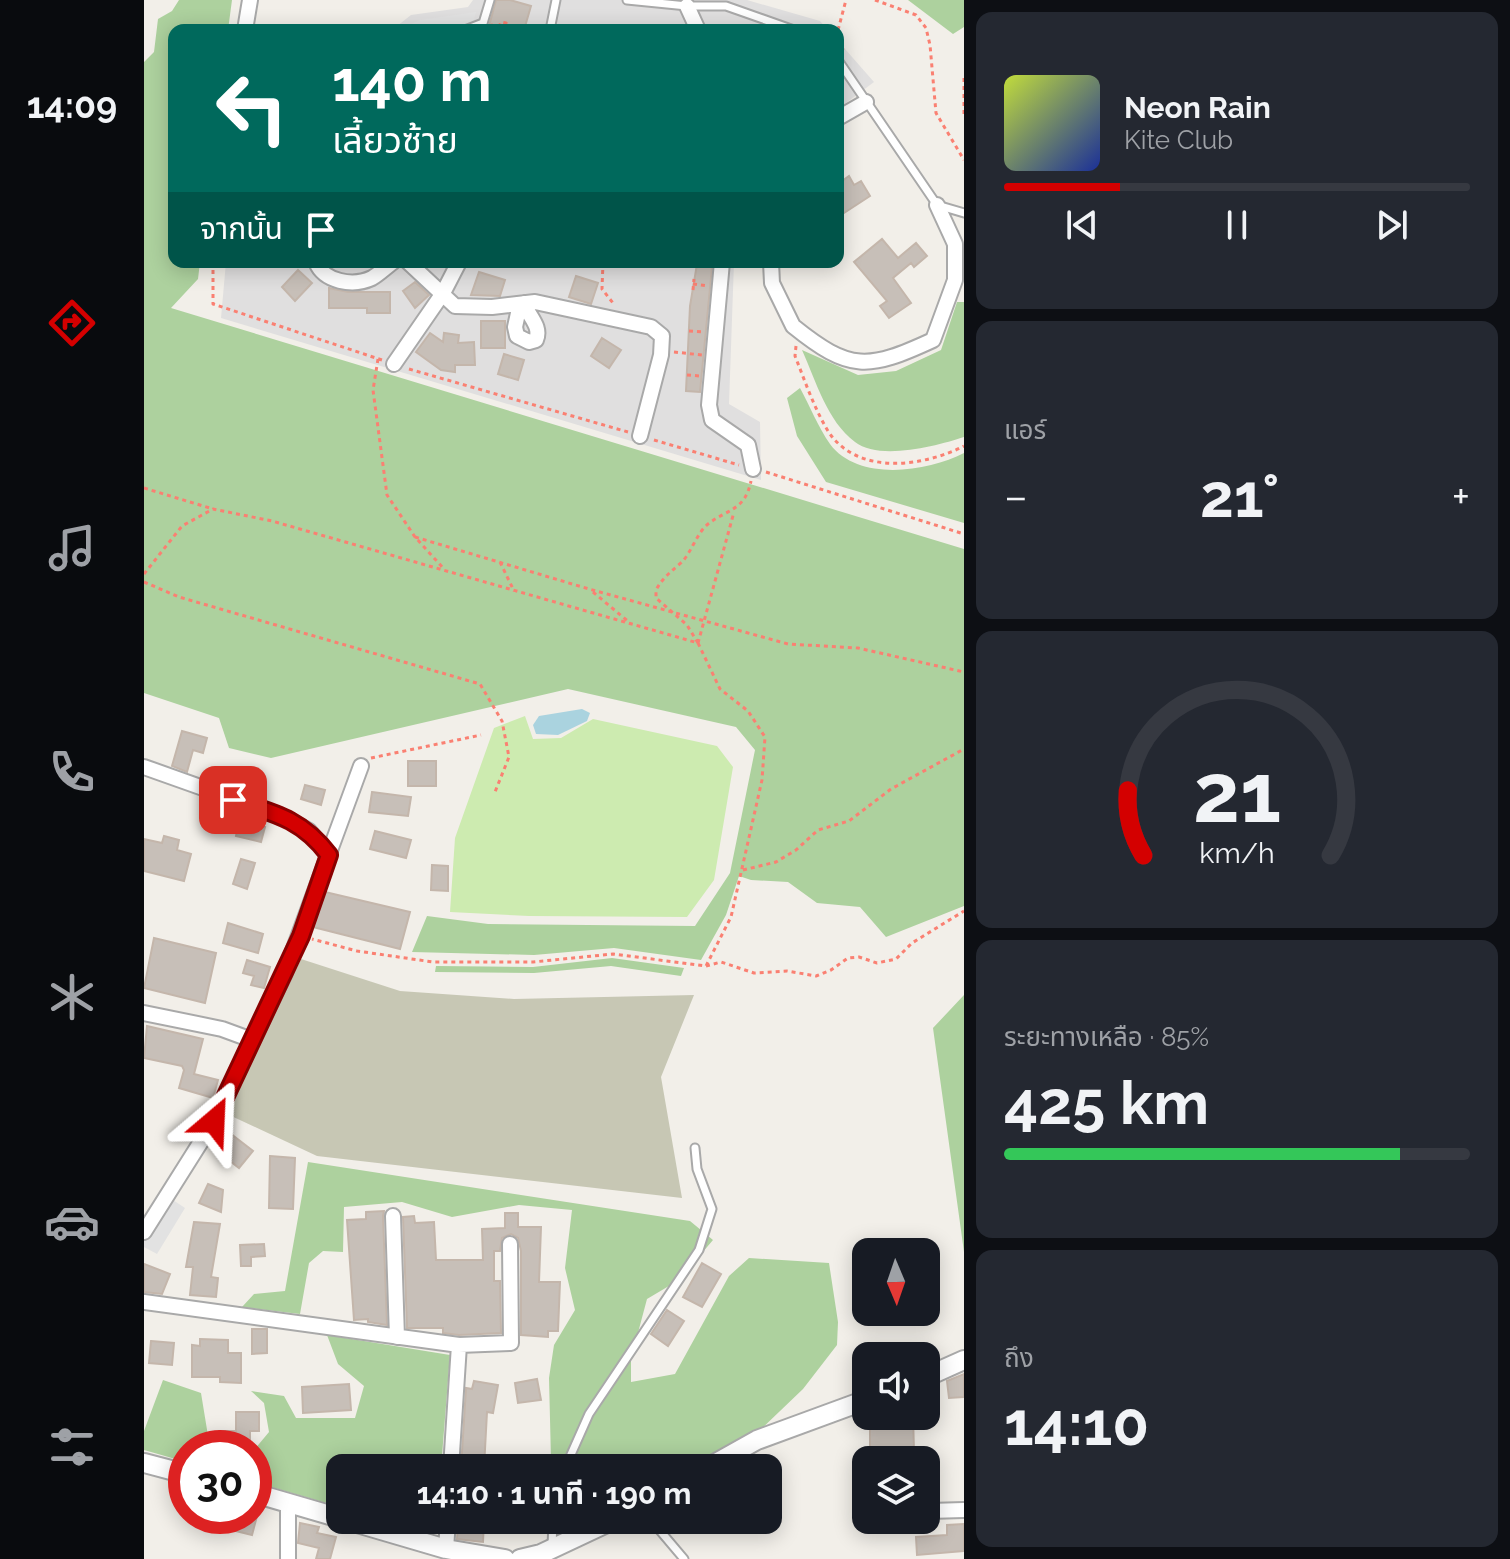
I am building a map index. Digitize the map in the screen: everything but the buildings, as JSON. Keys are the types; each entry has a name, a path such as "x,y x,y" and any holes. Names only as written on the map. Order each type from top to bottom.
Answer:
{"street":[{"path":"246,24 250,0"},
{"path":"687,6 695,24"},
{"path":"844,115 866,102"},
{"path":"771,268 772,283 793,326 822,349 858,364 893,359 933,340 955,280 955,244 937,205"},
{"path":"318,268 336,281 357,282 371,278 385,268"},
{"path":"415,268 455,306 535,302 651,327 662,336 661,349 640,436"},
{"path":"394,364 443,293 456,268"},
{"path":"721,268 709,405 712,420 748,445 753,469"},
{"path":"144,1232 214,1121 301,936 361,766"},
{"path":"144,767 279,815 309,831 329,855"},
{"path":"144,1013 222,1029 252,1040"},
{"path":"393,1216 397,1337"},
{"path":"144,1302 459,1345 511,1343 510,1244"},
{"path":"452,1454 459,1345"},
{"path":"940,1371 964,1360"},
{"path":"732,1454 757,1440 852,1405"},
{"path":"144,1463 168,1469"},
{"path":"272,1498 326,1514"},
{"path":"288,1503 288,1559"},
{"path":"940,1511 964,1510"},
{"path":"395,1534 446,1549 505,1559"},
{"path":"446,1549 447,1534"},
{"path":"520,1559 552,1549 584,1534"}],"lane":[{"path":"482,24 490,0"},
{"path":"551,24 556,0"},
{"path":"627,0 726,6 777,24"},
{"path":"844,69 937,205 964,213"},
{"path":"571,1454 589,1414 699,1250 712,1209 697,1169 695,1148"},
{"path":"552,1549 553,1534"},
{"path":"663,1534 684,1559"}],"path":[{"path":"840,24 846,0"},
{"path":"875,0 916,15 926,28 936,113 964,160"},
{"path":"964,78 964,115"},
{"path":"213,268 213,304 394,364 964,534"},
{"path":"603,268 602,289 613,303 604,317"},
{"path":"693,284 706,286"},
{"path":"798,330 795,356 812,397 830,433 852,456 899,465 943,457 964,446"},
{"path":"689,331 703,332"},
{"path":"661,349 687,356 714,355"},
{"path":"378,359 373,390 387,495 415,537 444,569"},
{"path":"687,375 700,376"},
{"path":"698,643 734,511 749,490 753,469"},
{"path":"144,488 444,569 698,643"},
{"path":"144,574 182,526 213,509"},
{"path":"706,966 731,917 762,780 765,737 748,711 720,689 687,625 656,598 656,590 661,581 683,561 707,525 734,511"},
{"path":"415,537 788,644 858,648 964,672"},
{"path":"499,562 514,591"},
{"path":"144,582 179,597 480,684 502,721 509,757 495,792"},
{"path":"589,589 632,626"},
{"path":"361,766 384,753 424,749 481,735"},
{"path":"743,870 776,862 796,850 818,830 849,821 891,789 964,749"},
{"path":"301,936 357,951 433,962 533,962 613,954 706,966 721,962 754,973 787,971 816,976 848,958 859,957 877,963 896,959 912,943 964,911"}],"shaded area":[{"path":"473,0 747,0 823,24 400,24 411,15 468,7"},
{"path":"476,12 473,24 412,24"},
{"path":"844,48 874,82 844,104"},
{"path":"225,268 734,268 729,404 760,422 761,480 221,318"},
{"path":"301,959 400,991 514,999 694,995 661,1077 682,1198 317,1156 227,1114"},
{"path":"170,1198 185,1208 157,1254 144,1247 144,1241"}],"green space":[{"path":"179,0 232,0 229,24 168,24 168,268 199,268 198,279 171,308 964,549 964,906 886,937 860,907 817,903 788,882 751,880 739,876 726,915 701,960 614,948 534,955 412,952 427,916 488,924 695,926 730,873 755,750 736,727 568,689 271,758 229,748 219,718 144,693 144,62 154,52 158,19 172,11"},
{"path":"908,0 964,0 964,27 953,34"},
{"path":"957,302 964,302 964,437 924,448 893,451 865,448 855,442 830,412 802,350 858,375 896,371 941,350"},
{"path":"800,388 830,444 842,456 858,464 875,469 913,469 964,453 964,523 826,482 797,436 787,398"},
{"path":"525,716 533,739 561,738 593,719 717,746 733,767 714,880 687,917 450,912 455,838 494,728"},
{"path":"612,958 684,968 681,976 611,966 534,973 435,972 436,966 533,967"},
{"path":"964,995 964,1252 933,1028"},
{"path":"308,1162 690,1221 713,1240 679,1280 647,1299 631,1359 631,1382 675,1374 729,1276 749,1258 829,1263 838,1322 837,1345 803,1389 759,1431 719,1454 551,1454 549,1378 554,1345 575,1310 565,1268 572,1210 519,1205 452,1217 402,1202 344,1207 343,1252 323,1251 309,1263 300,1314 242,1307 254,1294 285,1291"},
{"path":"327,1335 450,1355 442,1454 326,1454 326,1503 272,1487 272,1430 269,1430 264,1403 251,1391 284,1396 296,1418 355,1418 364,1386 338,1364"},
{"path":"163,1380 201,1393 207,1430 168,1430 168,1457 144,1450 144,1431"}],"water":[{"path":"582,709 590,713 587,721 558,735 536,734 533,725 539,716"}],"route":[{"path":"214,1121 301,936 329,855 309,831 279,815 233,800"}]}
